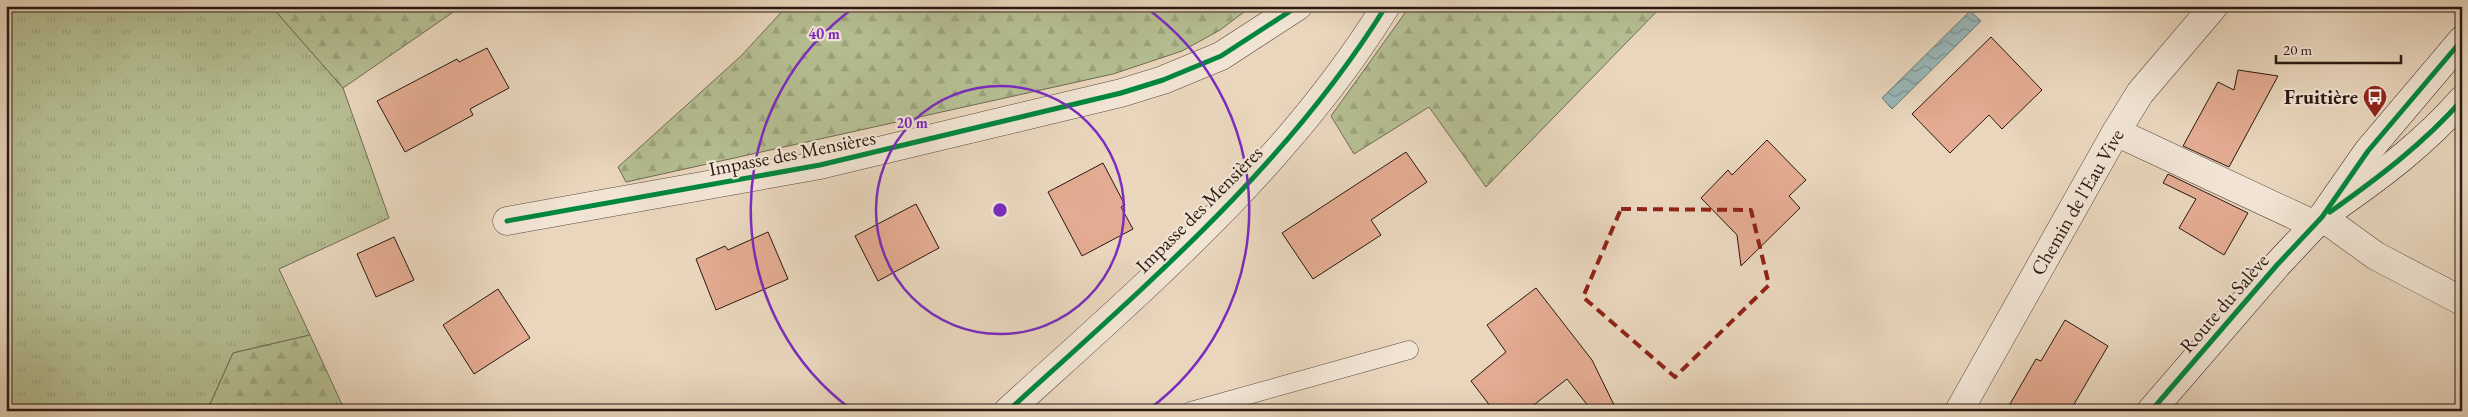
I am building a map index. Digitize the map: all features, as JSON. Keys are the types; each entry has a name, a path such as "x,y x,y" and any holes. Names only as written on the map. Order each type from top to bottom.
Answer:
{"street":[{"name":"Impasse des Mensières","path":"507,221 820,165 1121,93 1163,80 1221,56 1298,6"},
{"name":"Impasse des Mensières","path":"1008,411 1211,224 1290,137 1359,50 1386,6"},
{"name":"Chemin de l'Eau Vive","path":"1959,411 2116,132 2140,94 2214,6"},
{"name":"Route du Salève","path":"2151,411 2240,306 2318,221 2368,151 2462,40"},
{"name":"Route du Salève","path":"2318,221 2406,156 2430,135 2462,100"},
{"path":"2116,132 2318,221 2376,256 2462,301"}],"lane":[{"path":"1191,411 1409,350"}],"highlighted area":[{"path":"1621,209 1751,210 1769,285 1675,377 1583,297"}],"green space":[{"path":"6,6 271,6 343,88 389,218 279,269 310,335 233,353 207,411 6,411"},
{"path":"271,6 462,6 343,88"},
{"path":"787,6 1252,6 1220,30 1182,51 1113,74 626,182 618,167 741,56"},
{"path":"1410,6 1662,6 1486,187 1429,107 1354,154 1331,116"},
{"path":"310,335 345,411 207,411 233,353"}],"water":[{"path":"1970,11 1981,21 1892,109 1882,98"}],"building":[{"path":"1991,37 2042,90 2002,129 1989,115 1950,153 1912,114"},
{"path":"487,48 509,88 470,109 473,115 405,152 377,101 457,59 459,62"},
{"path":"2238,70 2278,76 2229,167 2183,146 2218,82 2234,90"},
{"path":"1767,140 1806,180 1789,196 1800,208 1741,266 1737,235 1701,198 1728,170 1732,175"},
{"path":"1406,152 1427,182 1371,220 1381,235 1313,279 1282,233"},
{"path":"1103,163 1125,205 1121,207 1133,229 1082,256 1048,192"},
{"path":"2168,174 2248,213 2224,255 2179,228 2196,199 2163,183"},
{"path":"916,204 939,248 878,281 855,236"},
{"path":"768,232 788,279 716,310 696,259 725,246 728,250"},
{"path":"394,237 414,280 376,297 357,254"},
{"path":"1536,288 1592,360 1617,411 1592,411 1567,379 1526,411 1494,411 1471,381 1506,352 1487,325"},
{"path":"498,289 530,338 474,374 443,325"},
{"path":"2065,320 2108,346 2070,411 2006,411 2036,359 2041,361"}],"cycle path":[{"path":"507,221 820,165 1121,93 1163,80 1221,56 1298,6"},
{"path":"1008,411 1162,270 1259,171 1305,119 1347,64 1386,6"},
{"path":"2151,411 2277,265 2322,217 2368,151 2462,40"},
{"path":"2330,212 2399,160 2432,131 2462,100"}],"place":[{"name":"Fruitière","path":"2375,118"}]}
